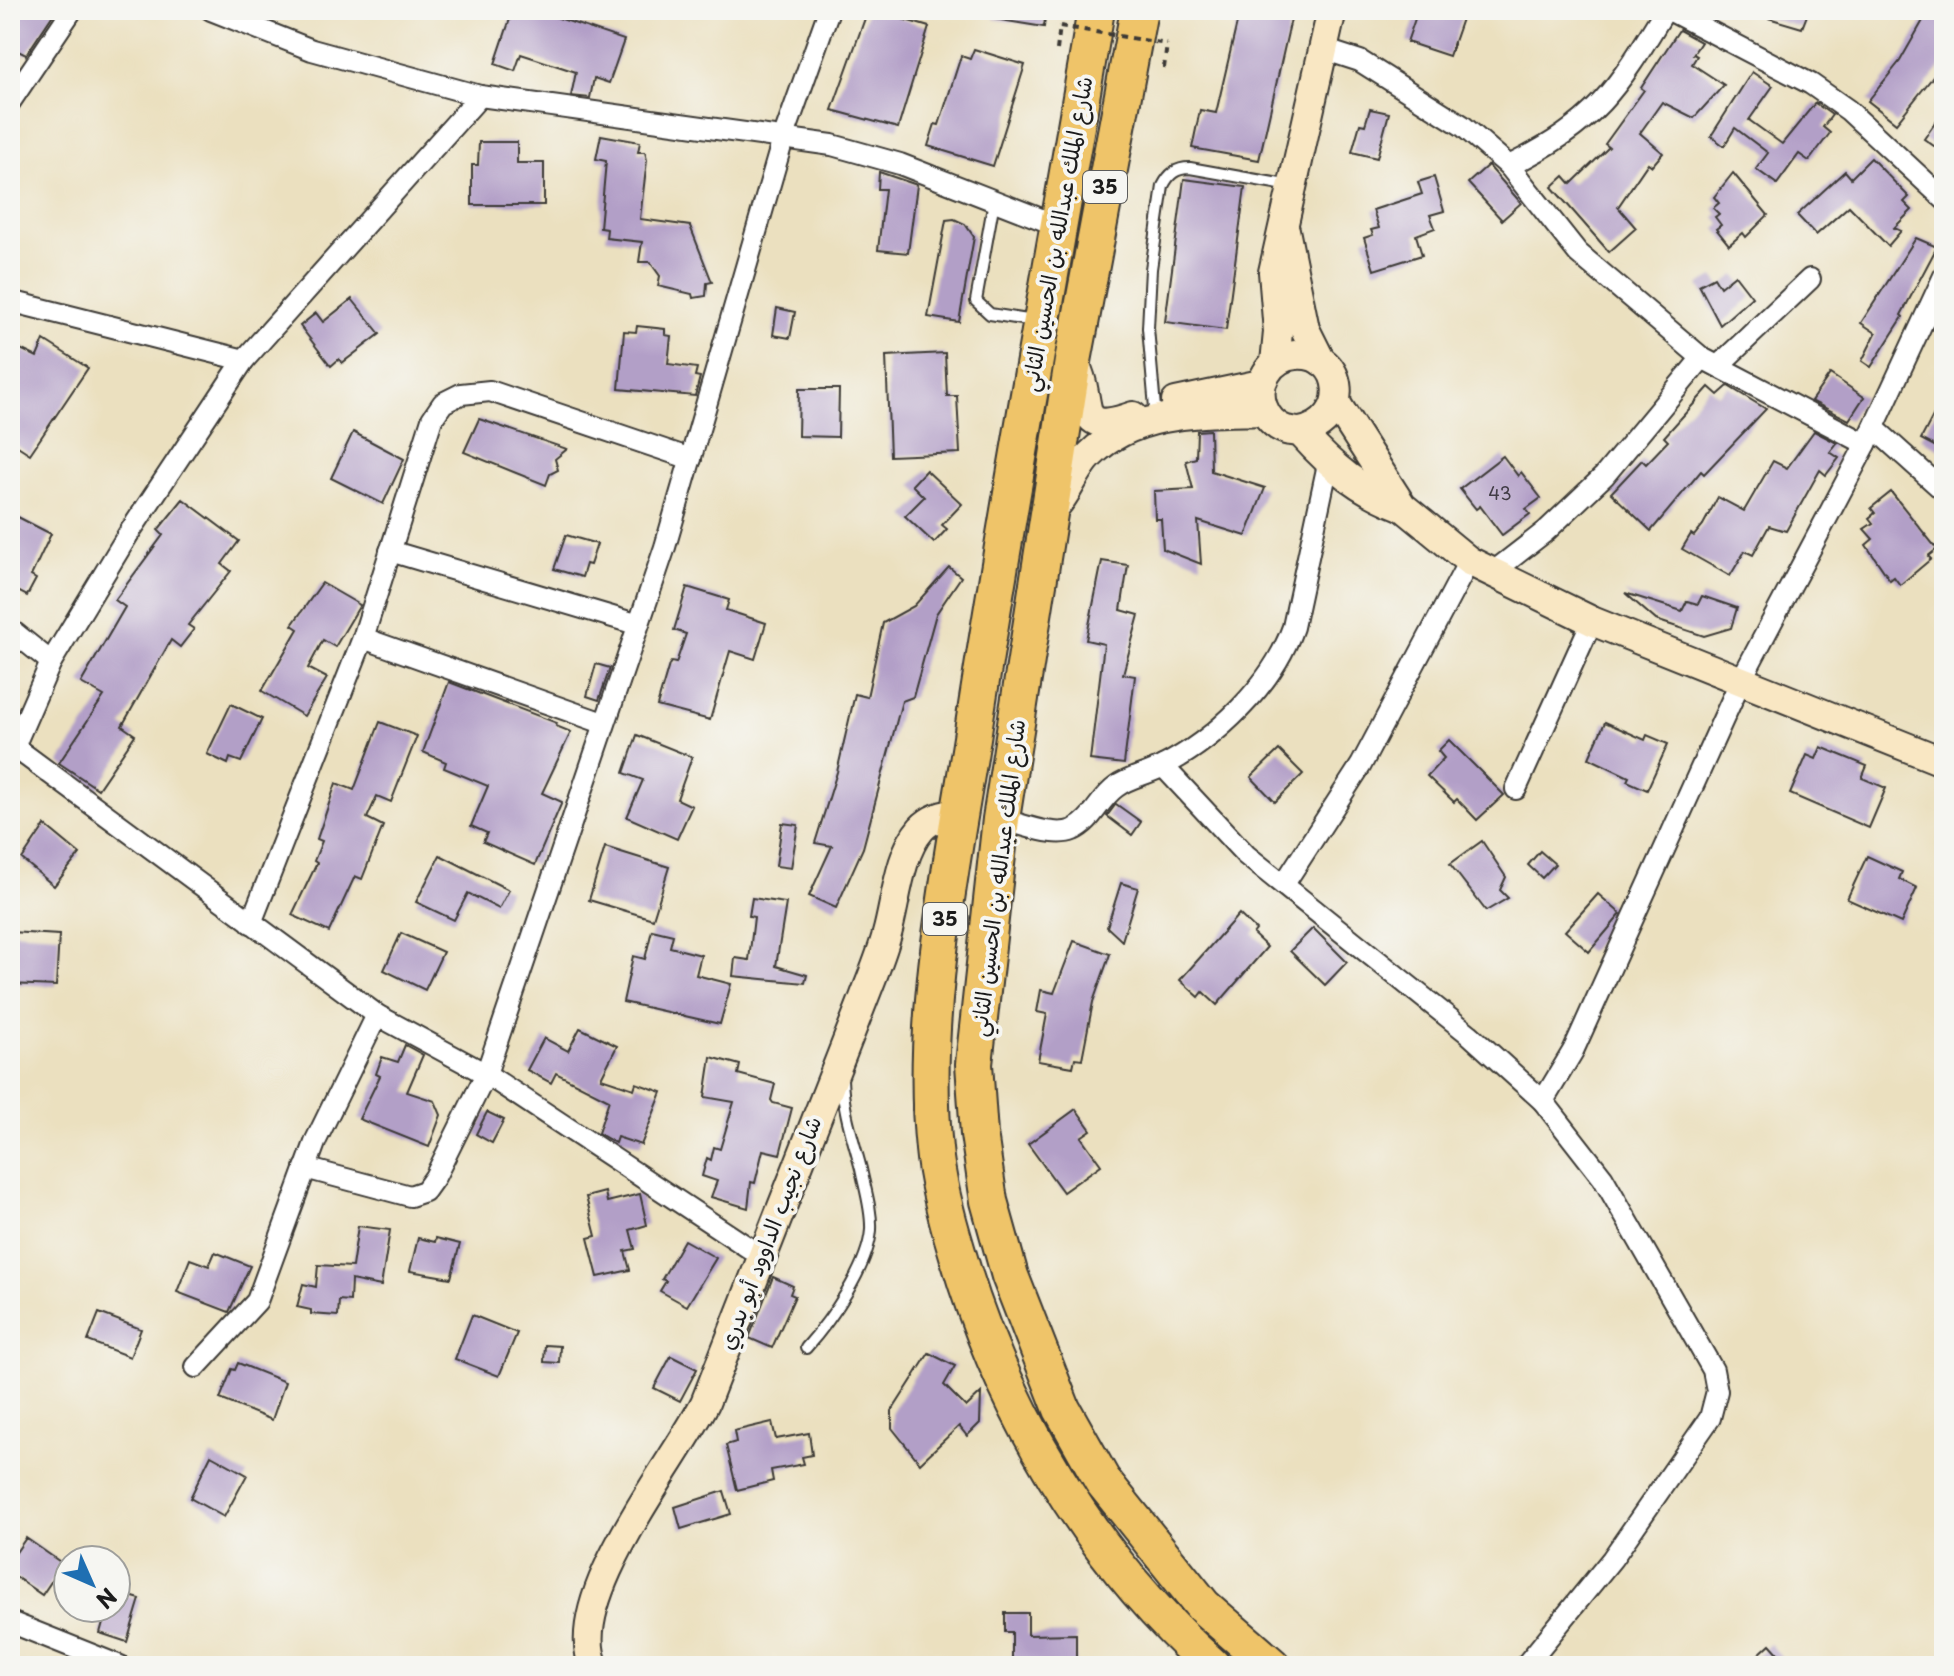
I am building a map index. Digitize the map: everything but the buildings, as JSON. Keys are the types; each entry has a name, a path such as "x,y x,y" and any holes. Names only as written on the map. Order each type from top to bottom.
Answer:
{"highway":[{"name":"شارع الملك عبدالله بن الحسين الثاني","path":"1096,10 1000,556 960,814 942,945 930,1075 934,1152 968,1292 996,1362 1032,1437 1077,1511 1133,1585 1174,1632 1212,1666"},
{"name":"شارع الملك عبدالله بن الحسين الثاني","path":"1139,10 1073,361 1001,819 974,1064 979,1134 989,1201 1010,1276 1062,1409 1102,1480 1203,1606 1272,1666"},
{"path":"1081,100 1095,91 1113,100 1119,109"}],"street":[{"path":"10,102 19,71 72,10"},
{"path":"211,10 235,15 300,46 480,96 832,145 872,156 1059,226"},
{"path":"305,1168 410,1196 420,1194 435,1177 486,1074 636,624 665,547 783,139 829,10"},
{"path":"1332,10 1273,272 1278,332 1267,386 1273,423 1300,432 1328,464 1351,482 1402,506 1480,567 1592,621 1944,762"},
{"path":"1509,166 1573,130 1597,110 1667,10 1811,84 1848,110 1944,199"},
{"path":"1323,49 1360,61 1463,126 1509,166 1578,253 1710,362 1870,436 1944,491"},
{"path":"480,96 244,360 129,533 51,662 12,751 377,1015 486,1074 761,1256"},
{"path":"1285,229 1305,329 1321,361 1335,380 1336,403 1402,506"},
{"path":"1543,1101 1573,1051 1629,934 1740,682 1870,436 1944,276"},
{"path":"1284,884 1361,765 1480,567 1588,492 1710,362 1810,279"},
{"path":"10,301 244,360"},
{"path":"1073,361 1083,383 1086,414 1091,420 1107,423 1267,386 1298,355 1321,361"},
{"path":"251,923 363,638 432,419 443,403 461,394 490,391 691,459"},
{"path":"1300,432 1323,424 1336,403"},
{"path":"1052,510 1065,496 1084,462 1101,445 1156,414"},
{"path":"1001,819 1061,833 1072,830 1084,823 1112,790 1163,766 1206,738 1254,691 1284,652 1293,627 1328,464"},
{"path":"390,551 636,624"},
{"path":"1516,789 1592,621"},
{"path":"10,629 51,662"},
{"path":"363,638 603,723"},
{"path":"1163,766 1246,855 1469,1034 1543,1101 1603,1178 1713,1370 1717,1391 1710,1418 1612,1559 1525,1666"},
{"name":"شارع نجيب الداوود أبو بدري","path":"594,1666 589,1656 594,1600 622,1540 685,1443 705,1403 886,936 911,847 921,830 933,820 947,814 960,814"},
{"path":"196,1367 257,1301 305,1168 377,1015"},
{"path":"10,1622 120,1666"}],"lane":[{"path":"1156,414 1148,328 1151,269 1167,177 1176,170 1190,168 1294,186"},
{"path":"994,201 976,301 990,314 1043,322"},
{"path":"806,1348 824,1328 846,1292 871,1232 866,1190 843,1107 841,1053"}],"path":[{"path":"1057,50 1060,26 1167,44 1164,68"}]}
